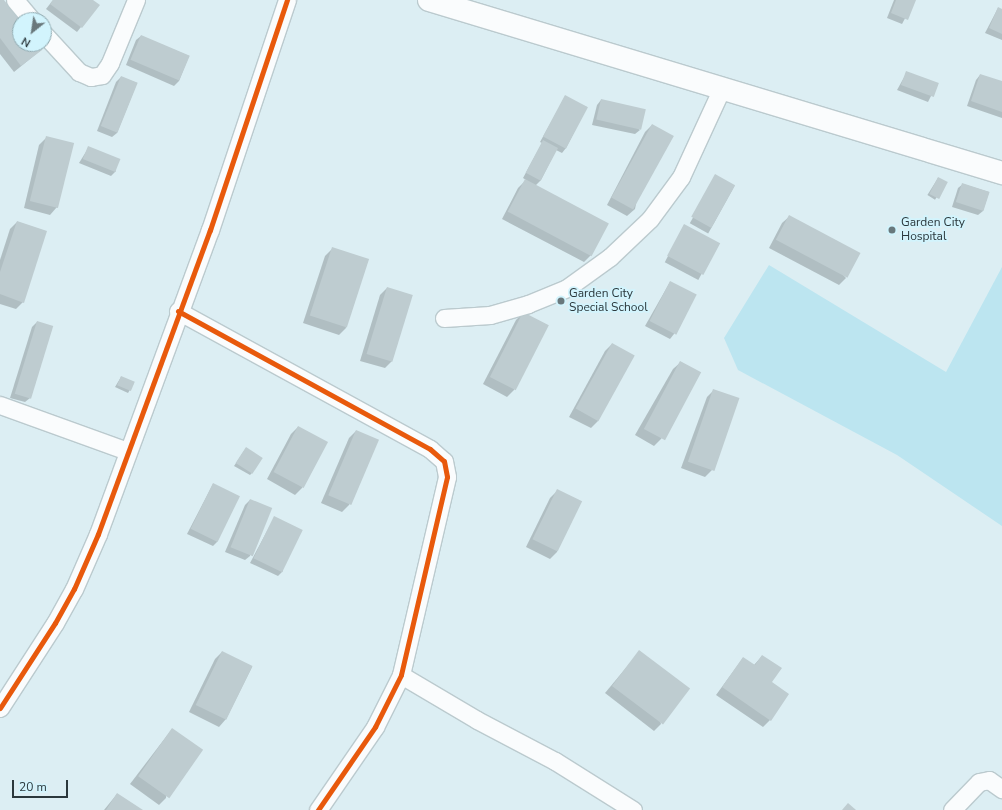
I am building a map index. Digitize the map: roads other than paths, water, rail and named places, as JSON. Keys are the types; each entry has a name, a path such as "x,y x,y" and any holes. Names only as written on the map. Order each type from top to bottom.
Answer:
{"street":[{"path":"15,0 25,12"},
{"path":"52,43 79,72 91,77 102,75 110,63 136,0"},
{"path":"0,708 74,589 98,534 178,311 210,230 287,0"},
{"path":"429,0 1002,173"},
{"path":"444,318 490,315 528,304 567,288 610,258 650,219 681,177 722,88"},
{"path":"178,311 430,449 444,461 446,477 401,675 375,727 318,810"},
{"path":"0,405 127,451"},
{"path":"401,675 477,720 555,761 633,810"},
{"path":"952,810 979,782 989,780 1002,789"}],"place":[{"name":"Garden City Hospital","path":"892,230"},
{"name":"Garden City Special School","path":"561,301"}]}
